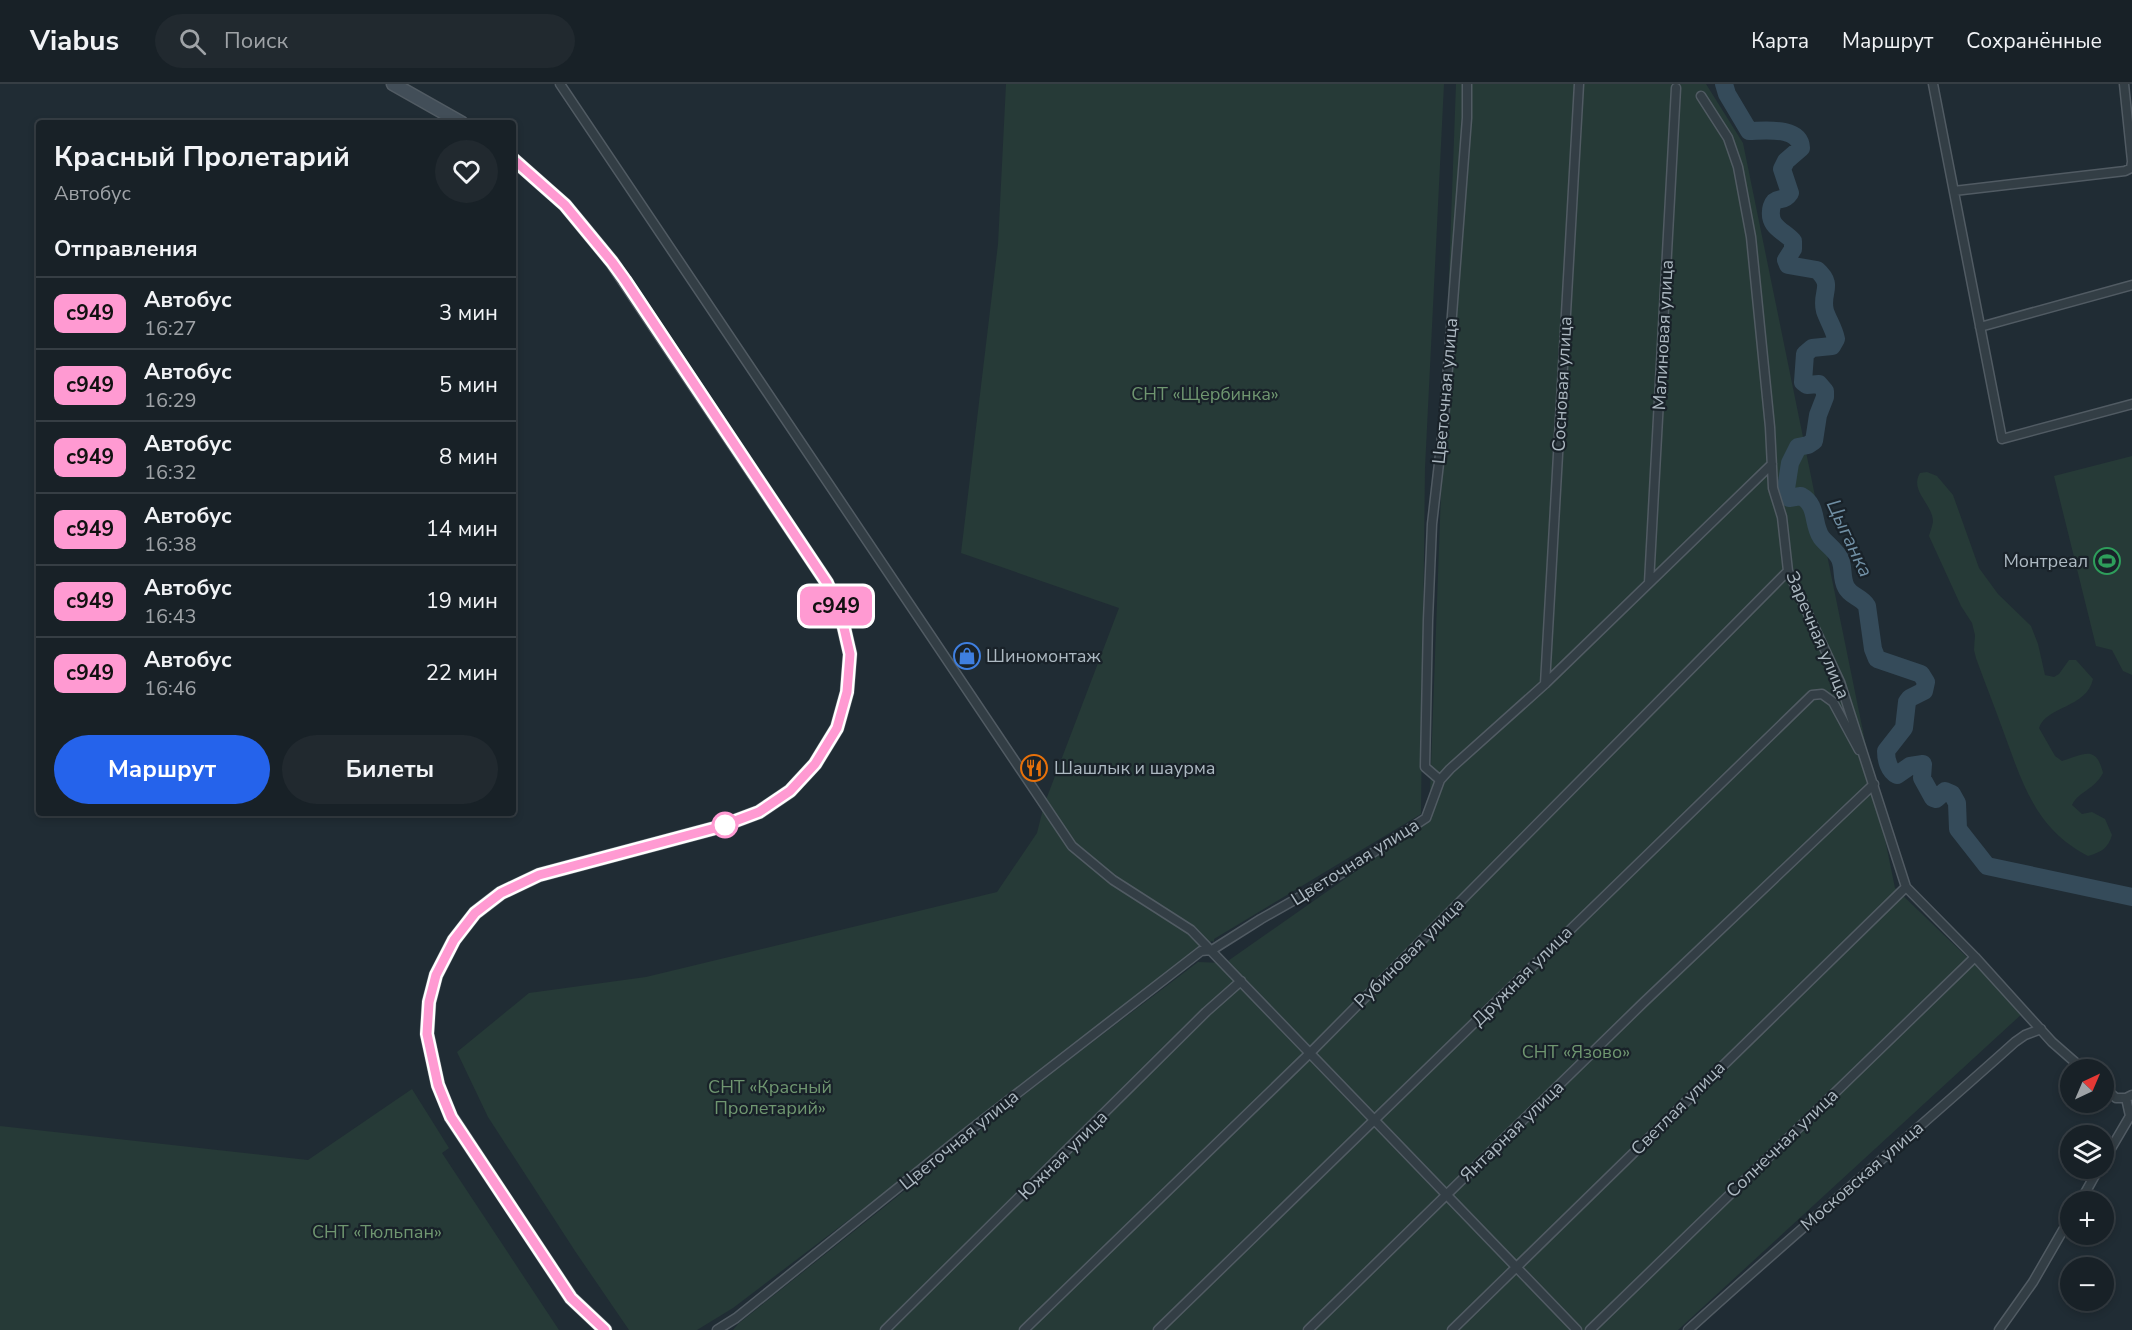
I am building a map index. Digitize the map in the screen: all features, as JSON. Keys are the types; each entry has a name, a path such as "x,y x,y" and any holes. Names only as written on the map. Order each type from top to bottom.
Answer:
{"main road":[{"path":"393,84 457,120"},
{"path":"516,162 565,205 619,272 827,583 842,619 850,654 847,692 837,728 815,764 790,791 759,812 725,825 539,875 501,893 475,913 454,940 436,975 429,1002 427,1034 438,1085 451,1117 571,1298 605,1330"}],"street":[{"path":"560,84 1072,846 1113,880 1191,930 1212,950 1577,1330"},
{"name":"Цветочная улица","path":"717,1330 736,1318 961,1137 1201,951 1212,950 1342,873 1426,818 1440,780 1425,767 1428,620 1432,524 1444,420 1465,142 1467,84"},
{"name":"Сосновая улица","path":"1545,684 1579,84"},
{"path":"1933,84 2002,439 2132,404"},
{"path":"1954,191 2125,171 2131,168 2124,84"},
{"name":"Малиновая улица","path":"1649,583 1677,88"},
{"name":"Заречная улица","path":"1701,96 1728,138 1738,167 1751,237 1773,488 1782,517 1788,571 1840,682 1906,887 2072,1059"},
{"path":"1980,327 2132,285"},
{"path":"1440,780 1545,684 1772,464"},
{"name":"Рубиновая улица","path":"1024,1330 1310,1053 1788,571"},
{"name":"Дружная улица","path":"1158,1330 1376,1121 1570,928 1812,695 1822,694 1833,702 1870,772"},
{"name":"Янтарная улица","path":"1308,1330 1643,1003 1874,784"},
{"name":"Светлая улица","path":"1452,1330 1906,887"},
{"name":"Солнечная улица","path":"1590,1330 1975,957"},
{"name":"Южная улица","path":"885,1330 1206,1012 1241,981"},
{"name":"Московская улица","path":"1688,1330 1803,1226 2015,1042 2041,1029"},
{"path":"2114,1096 2129,1096 2130,1116 2114,1143"},
{"path":"1999,1330 2033,1281 2060,1235"}],"green space":[{"name":"СНТ «Щербинка»","path":"1006,84 1444,84 1425,468 1421,814 1214,939 1214,942 1192,953 959,1136 733,1308 697,1330 629,1330 488,1117 457,1052 529,993 646,977 997,892 1037,833 1044,805 1119,608 961,553 998,244"},
{"name":"СНТ «Язово»","path":"1456,84 1706,84 1743,143 1895,888 2024,1012 1678,1330 733,1330 1053,1072 1198,962 1225,963 1429,820"},
{"name":"Монтреал","path":"2132,456 2132,675 2123,671 2112,650 2096,646 2054,476"},
{"path":"1927,472 1937,476 1953,495 1979,568 1998,594 2031,626 2045,675 2054,677 2069,660 2076,660 2093,679 2083,696 2050,715 2039,728 2055,756 2062,761 2088,754 2097,758 2100,764 2103,773 2099,779 2072,805 2082,814 2092,812 2105,819 2112,835 2104,849 2097,853 2088,856 2056,833 2044,819 2025,788 1976,658 1972,623 1961,606 1929,536 1933,522 1932,515 1917,486 1920,473"},
{"name":"СНТ «Тюльпан»","path":"412,1089 449,1148 442,1153 559,1330 0,1330 0,1126 308,1160"}],"waterway":[{"name":"Цыганка","path":"1724,84 1727,94 1749,131 1788,133 1795,136 1801,148 1786,161 1782,169 1790,193 1786,198 1774,202 1771,216 1775,225 1793,241 1793,249 1786,260 1788,265 1817,270 1825,280 1825,311 1836,339 1832,346 1812,348 1805,354 1803,382 1807,385 1819,384 1825,391 1825,397 1818,415 1814,441 1798,447 1790,463 1785,495 1789,498 1801,496 1810,504 1818,532 1840,559 1846,587 1867,606 1873,649 1877,659 1921,674 1926,682 1924,691 1907,702 1904,728 1886,751 1890,768 1897,775 1910,766 1923,764 1922,778 1933,798 1936,799 1945,791 1952,794 1957,803 1958,829 1987,866 2132,897"}],"bus line":[{"name":"с949","path":"516,162 565,205 625,280 827,583 842,619 850,654 847,692 837,728 815,764 790,791 759,812 725,825 576,863 539,875 501,893 475,913 454,940 436,975 429,1002 427,1034 438,1085 451,1117 571,1298 605,1330"}],"place":[{"name":"Монтреал","path":"2107,561"},
{"name":"Шиномонтаж","path":"967,656"},
{"name":"Шашлык и шаурма","path":"1034,768"}],"park label":[{"name":"СНТ «Красный Пролетарий»","path":"770,1097"}]}
